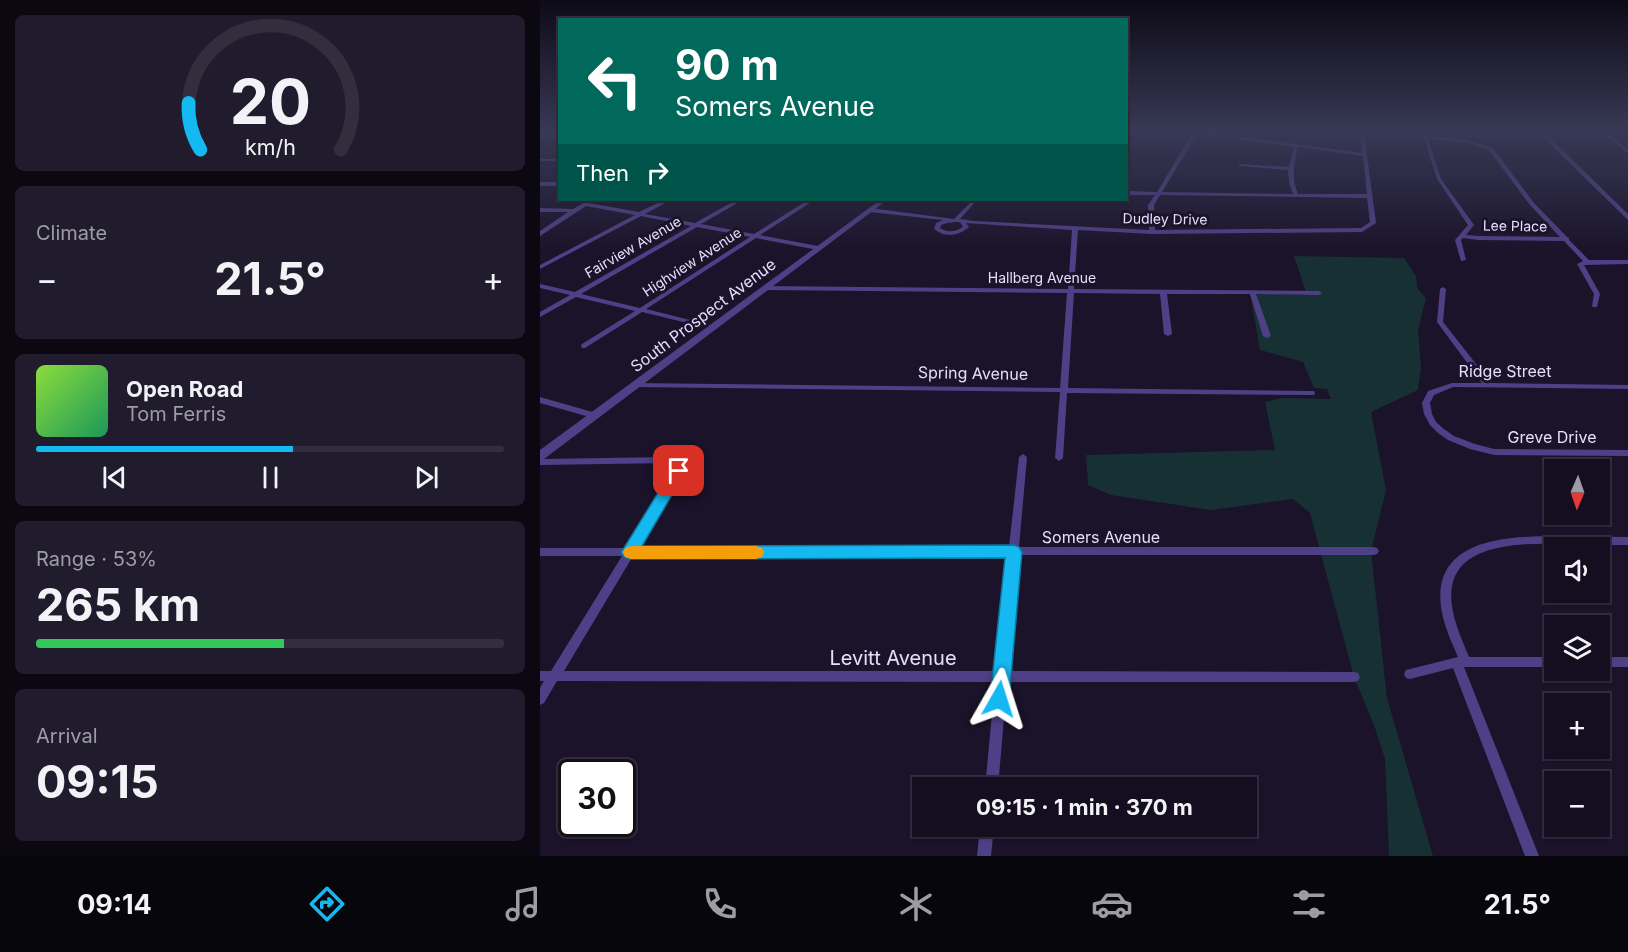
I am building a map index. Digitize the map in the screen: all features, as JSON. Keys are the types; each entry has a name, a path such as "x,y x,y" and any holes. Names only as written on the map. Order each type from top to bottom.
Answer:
{"street":[{"path":"1152,232 1149,211 1171,172"},
{"path":"1290,172 1291,184 1296,195"},
{"path":"1128,193 1370,196 1367,172"},
{"path":"1436,172 1438,179 1471,225 1458,240 1463,260"},
{"path":"1508,172 1532,204 1587,262"},
{"path":"1581,172 1628,218"},
{"path":"540,184 558,184"},
{"name":"Dudley Drive","path":"870,210 956,220 1075,229 1152,232 1350,232 1367,229 1373,223 1370,196"},
{"path":"540,234 590,201"},
{"path":"540,267 665,201"},
{"name":"Fairview Avenue","path":"540,315 737,201"},
{"name":"Highview Avenue","path":"585,346 809,201"},
{"name":"South Prospect Avenue","path":"540,456 883,201"},
{"path":"956,220 974,201"},
{"path":"586,204 818,248"},
{"path":"540,210 576,211"},
{"path":"1059,458 1075,229"},
{"name":"Lee Place","path":"1463,236 1567,239"},
{"path":"1595,306 1597,294 1580,267 1582,262 1628,262"},
{"path":"540,286 712,327"},
{"name":"Hallberg Avenue","path":"764,288 1319,293"},
{"path":"1443,289 1440,322 1488,386"},
{"path":"1163,291 1168,334"},
{"path":"1252,292 1267,336"},
{"name":"Spring Avenue","path":"634,385 1311,393"},
{"name":"Ridge Street","path":"1476,448 1443,433 1430,419 1426,403 1431,393 1439,388 1452,386 1628,387"},
{"path":"540,400 593,416"},
{"name":"Greve Drive","path":"1476,448 1494,452 1628,453"},
{"path":"992,777 1023,457"},
{"path":"540,462 670,460 677,463 679,471 540,699"},
{"path":"1533,856 1461,662 1447,611 1446,597 1451,573 1470,553 1484,546 1509,541 1628,541"},
{"name":"Somers Avenue","path":"540,552 1374,551"},
{"path":"1410,674 1461,662 1544,662"},
{"path":"1610,662 1628,663"},
{"name":"Levitt Avenue","path":"540,676 1354,677"},
{"path":"984,856 986,837"}],"green space":[{"path":"1294,256 1404,258 1416,276 1417,288 1426,298 1418,330 1421,367 1418,390 1371,412 1386,490 1371,551 1387,698 1433,856 1389,856 1385,759 1354,677 1310,513 1293,499 1211,510 1111,495 1088,485 1086,455 1275,450 1265,402 1282,398 1331,399 1327,389 1314,388 1303,362 1260,350 1250,293 1307,295"}],"slow traffic":[{"path":"631,552 756,552"}],"route":[{"path":"679,471 629,552 1014,552 999,699"}]}
